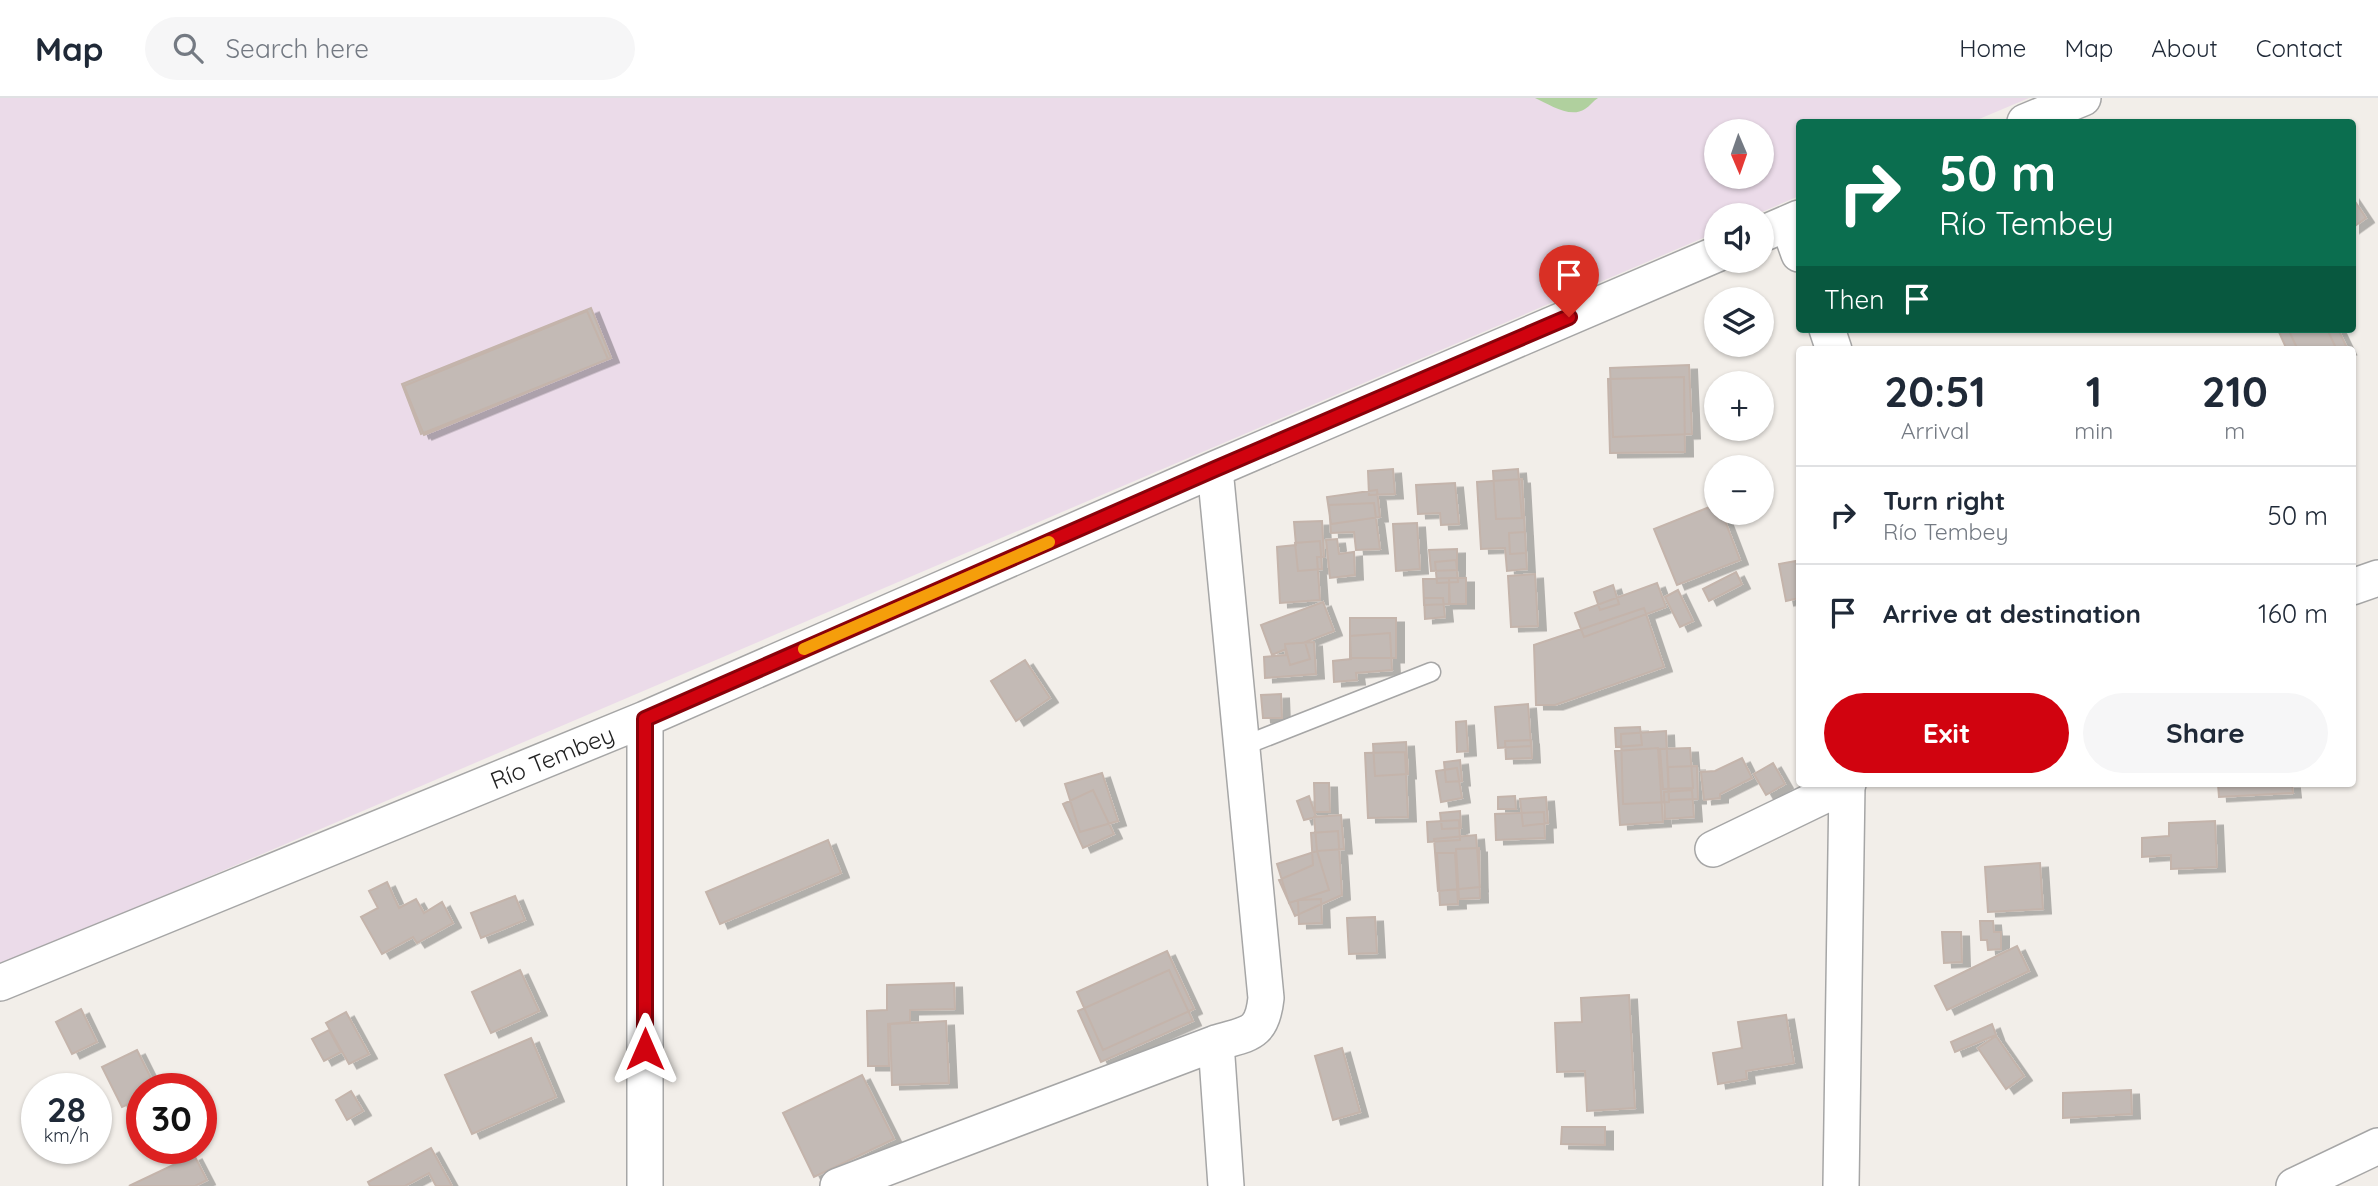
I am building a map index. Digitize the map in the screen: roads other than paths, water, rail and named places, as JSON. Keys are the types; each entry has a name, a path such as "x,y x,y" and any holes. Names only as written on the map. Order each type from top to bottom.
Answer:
{"street":[{"path":"2032,119 2083,98"},
{"name":"Río Tembey","path":"0,983 645,719 1215,469 1704,260"},
{"path":"838,1186 1216,1043 1252,1032 1264,1018 1266,998 1215,469"},
{"path":"2356,586 2378,578"},
{"path":"645,719 645,1186"},
{"path":"1713,849 1841,787"},
{"path":"1841,1186 1847,787"},
{"path":"1216,1043 1226,1186"},
{"path":"2294,1186 2378,1146"}],"lane":[{"path":"1243,746 1430,672"}]}
